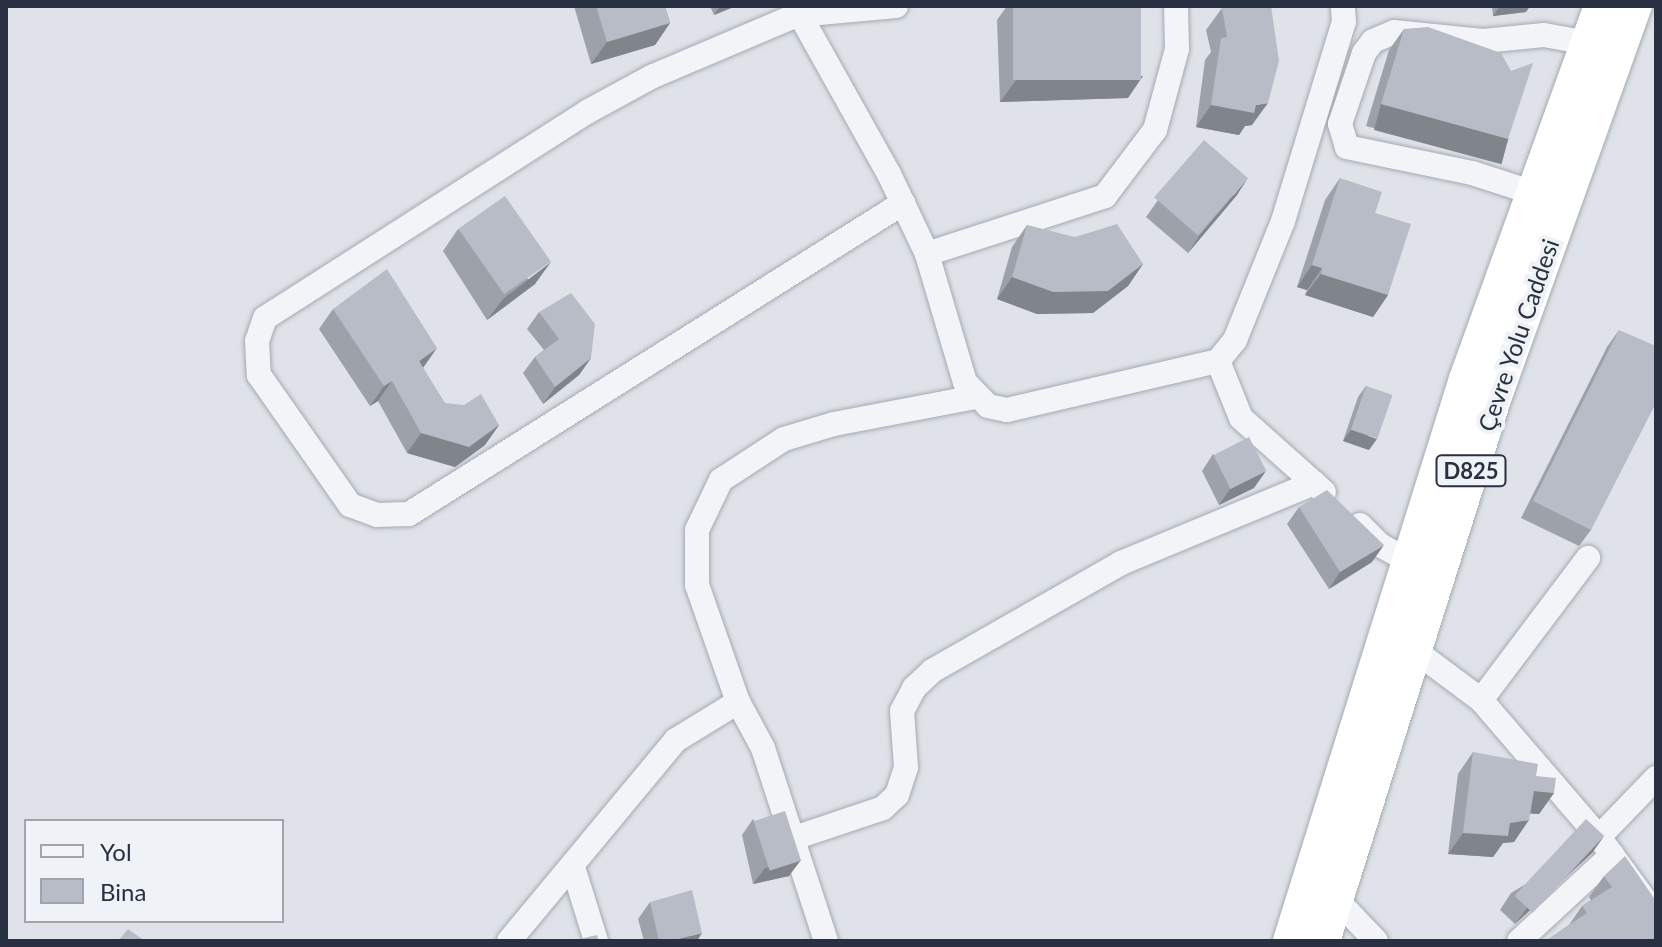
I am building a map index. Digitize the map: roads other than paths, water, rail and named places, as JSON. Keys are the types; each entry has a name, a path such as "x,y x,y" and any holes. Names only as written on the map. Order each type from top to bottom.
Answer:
{"highway":[{"name":"Çevre Yolu Caddesi","path":"1290,941 1466,379 1601,6"},
{"name":"Çevre Yolu Caddesi","path":"1323,941 1494,399 1635,6"}],"street":[{"path":"896,6 796,10 619,93 311,285 265,318 255,352 259,375 350,505 377,515 409,514 903,203"},
{"path":"927,254 1105,196 1155,130 1177,49 1176,6"},
{"path":"826,941 763,748 738,702 695,567 697,530 721,480 762,450 800,433 975,397 1007,410 1218,361 1235,340 1283,221 1344,22 1343,6"},
{"path":"796,10 903,203 927,254 975,397"},
{"path":"1534,193 1475,164 1353,151 1343,142 1340,124 1364,53 1380,37 1402,32 1511,40 1544,35 1588,43"},
{"path":"1503,66 1511,40"},
{"path":"1218,361 1241,418 1380,545 1409,561"},
{"path":"794,838 883,808 897,795 906,767 902,711 914,688 932,671 1121,563 1314,483"},
{"path":"1481,700 1588,558"},
{"path":"1414,650 1481,700 1606,846 1656,915"},
{"path":"509,941 676,740 738,702"},
{"path":"1519,941 1606,846 1656,778"},
{"path":"573,867 596,941"},
{"path":"1336,899 1376,941"}]}
